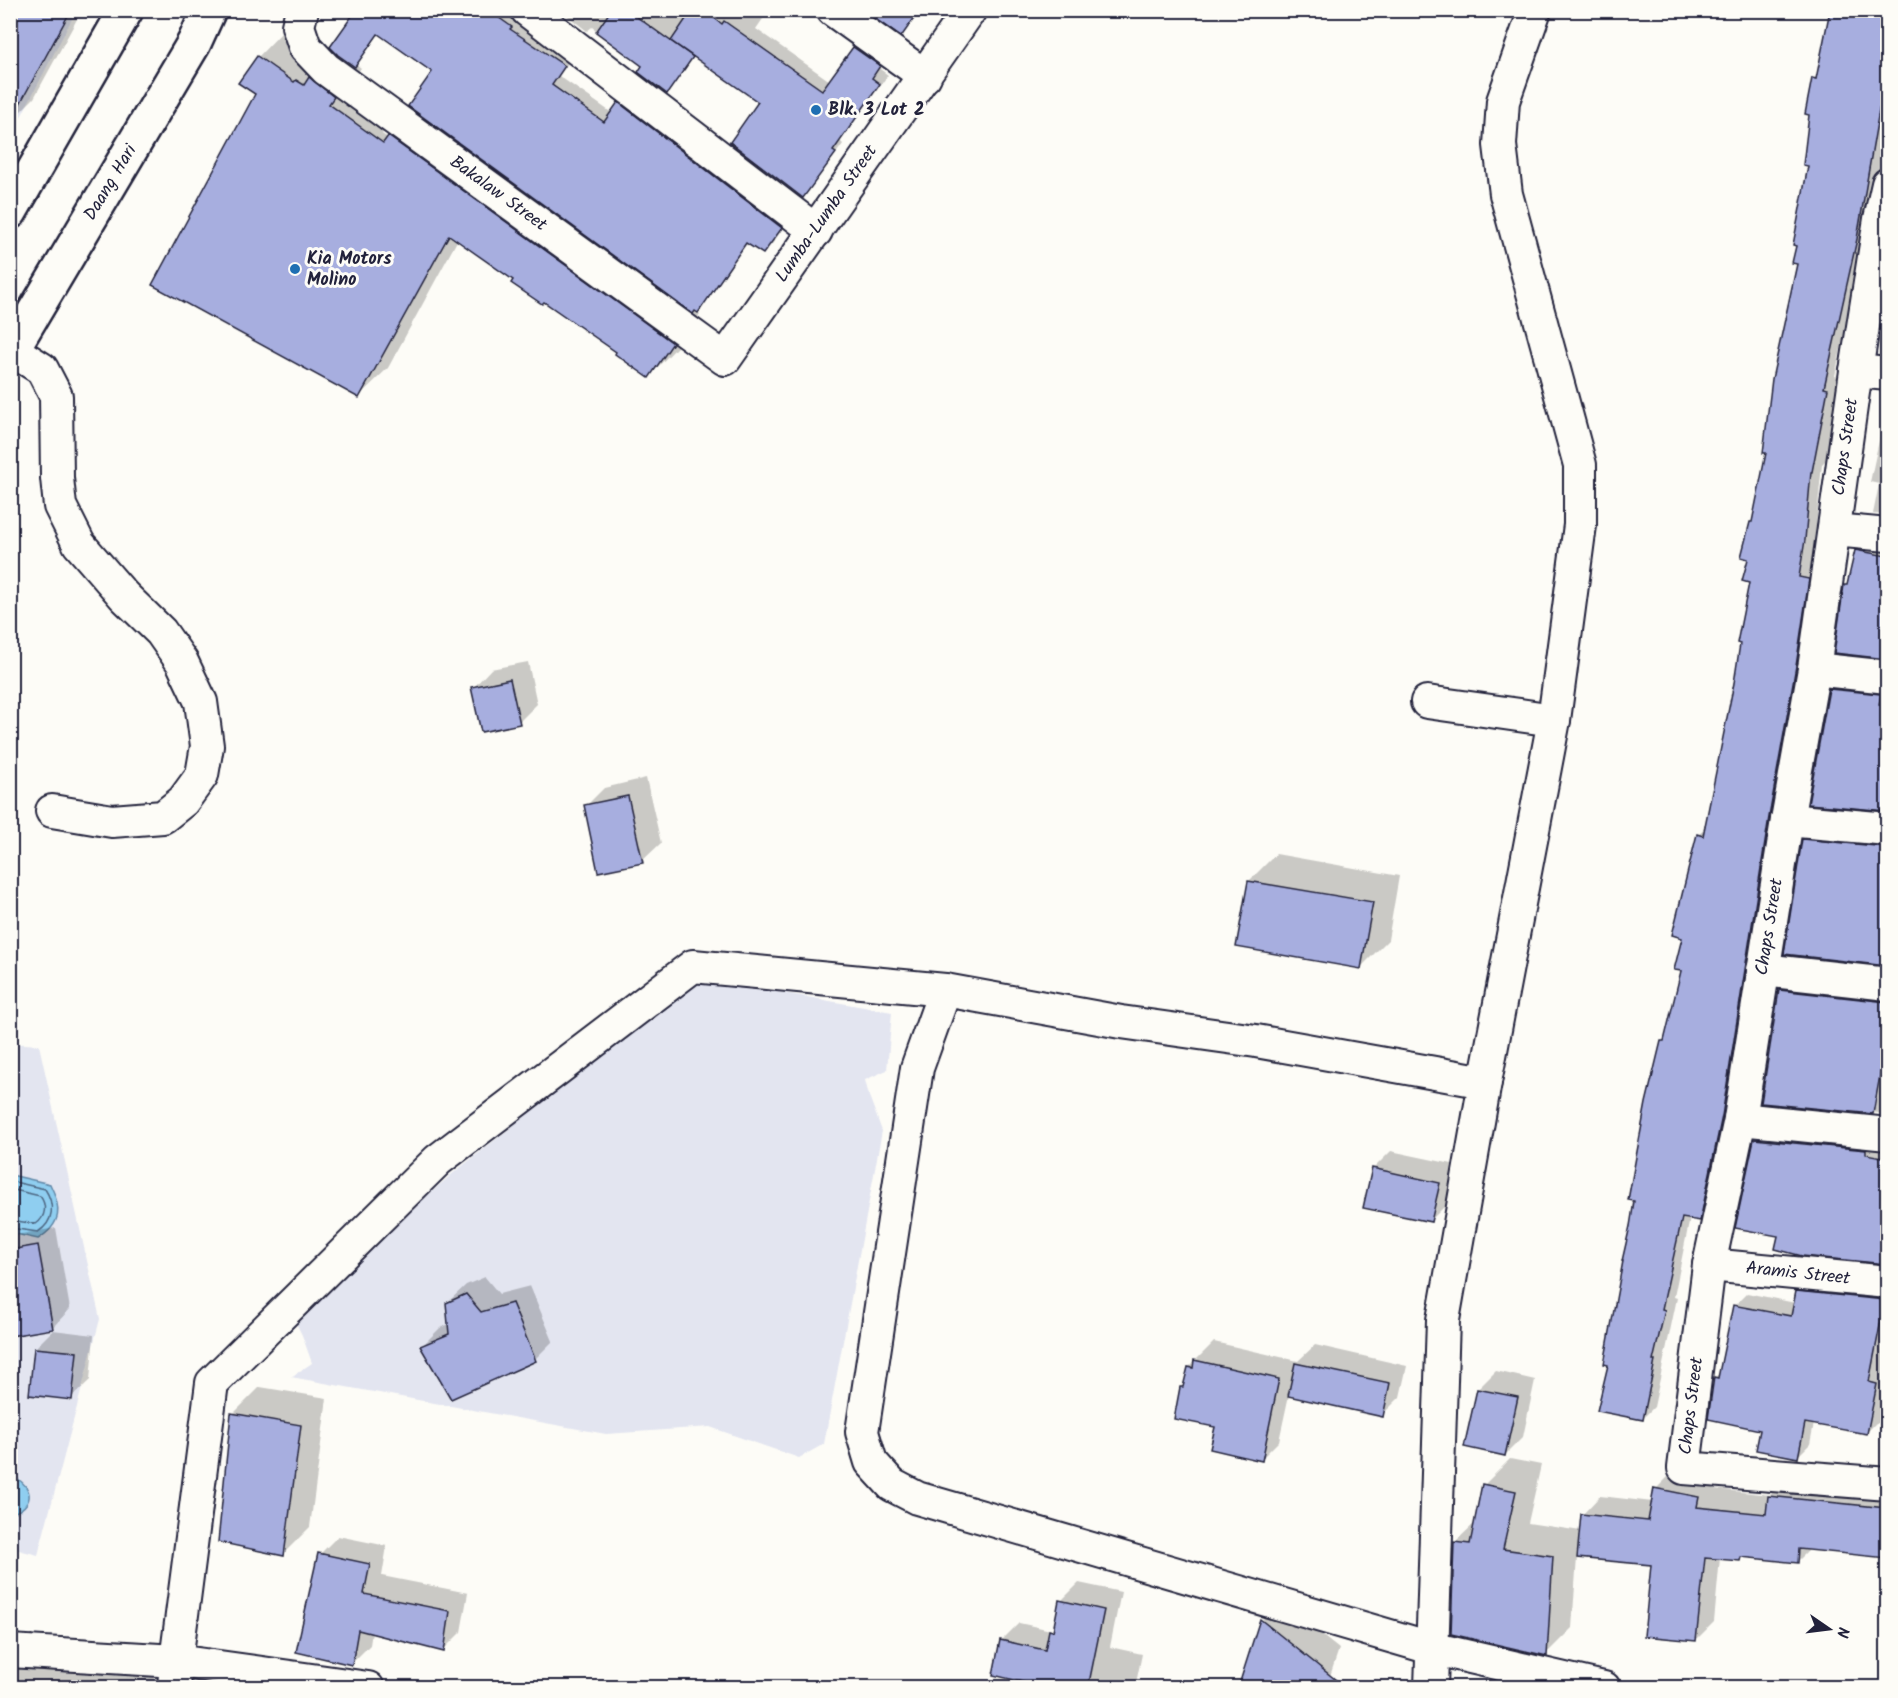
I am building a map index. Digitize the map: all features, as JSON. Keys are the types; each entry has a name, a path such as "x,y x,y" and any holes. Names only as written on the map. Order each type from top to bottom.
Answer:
{"main road":[{"path":"10,212 126,10"},
{"name":"Daang Hari","path":"11,351 194,43 208,10"}],"street":[{"name":"Bakalaw Street","path":"302,10 298,26 305,46 326,69 725,359"},
{"path":"527,10 816,231"},
{"path":"834,10 926,76"},
{"name":"Lumba-Lumba Street","path":"725,359 926,76 970,10"},
{"path":"1431,1688 1443,1320 1485,1082 1554,720 1580,525 1580,465 1506,194 1500,145 1503,100 1535,10"},
{"name":"Chaps Street","path":"1887,184 1884,219 1856,371 1814,669 1787,820 1740,1119 1709,1265 1684,1468 1887,1484"},
{"path":"11,351 42,369 56,396 57,478 60,506 79,544 124,596 161,632 182,662 201,702 207,746 202,775 183,801 163,817 112,821 52,811"},
{"path":"1856,371 1887,374"},
{"path":"1834,530 1887,535"},
{"path":"1814,669 1887,677"},
{"path":"1427,702 1554,720"},
{"path":"1787,820 1887,829"},
{"path":"175,1674 212,1383 438,1160 693,966 945,990 1121,1022 1256,1041 1485,1082"},
{"path":"1763,970 1887,984"},
{"path":"945,990 917,1068 862,1432 871,1461 892,1485 916,1498 1431,1648 1604,1688"},
{"path":"1740,1119 1887,1134"},
{"name":"Aramis Street","path":"1709,1265 1887,1282"},
{"path":"10,1651 175,1674 368,1688"}],"shaded area":[{"path":"10,11 76,11 13,132 10,131"},
{"path":"700,978 892,1012 887,1070 865,1080 882,1131 824,1444 799,1458 710,1427 606,1434 291,1377 312,1363 292,1315 452,1174"},
{"path":"11,1043 39,1045 100,1319 38,1555 11,1548"}],"water":[{"path":"11,1175 50,1184 54,1193 58,1208 56,1221 38,1239 11,1233"},
{"path":"11,1466 17,1478 28,1490 29,1499 24,1507 11,1513"}],"building":[{"path":"10,10 71,10 10,122"},
{"path":"343,10 488,10 512,27 510,29 565,66 552,85 604,122 618,102 782,228 763,254 746,243 698,313 695,311 693,314 408,106 432,72 378,34 355,67 338,55 330,47 352,16"},
{"path":"611,10 627,10 693,57 667,94 638,72 642,66 596,32"},
{"path":"692,10 704,10 722,24 724,21 822,90 853,47 880,66 872,78 880,84 833,151 836,153 803,198 730,142 758,102 671,41"},
{"path":"879,10 920,10 901,37 874,18"},
{"path":"1830,10 1887,10 1887,64 1857,239 1824,388 1828,389 1811,472 1799,577 1809,579 1722,1116 1700,1221 1682,1218 1662,1309 1665,1310 1643,1420 1597,1411 1608,1365 1604,1364 1630,1226 1634,1201 1628,1200 1646,1103 1681,971 1674,970 1682,938 1672,935 1697,834 1703,836 1734,683 1740,644 1737,643 1749,583 1742,581 1748,559 1741,557 1750,522 1752,522 1766,453 1763,453 1772,379 1797,264 1792,263 1796,246 1793,245 1808,166 1803,165 1809,115 1805,114 1812,78 1816,79"},
{"path":"257,56 294,82 296,80 304,85 309,77 334,97 329,104 383,143 388,136 673,343 649,378 544,302 542,304 511,283 513,280 449,235 359,398 152,285 255,94 238,83"},
{"path":"1855,550 1887,556 1887,659 1834,653 1844,585 1847,585"},
{"path":"510,679 520,724 481,732 471,687"},
{"path":"1829,689 1881,694 1879,705 1887,707 1887,811 1808,804"},
{"path":"628,796 643,863 598,872 584,805"},
{"path":"1802,839 1887,847 1887,966 1784,954"},
{"path":"1248,881 1373,902 1361,969 1236,947"},
{"path":"1779,990 1887,1002 1887,1037 1873,1114 1761,1103"},
{"path":"1754,1139 1866,1150 1866,1154 1887,1158 1887,1264 1802,1256 1775,1249 1778,1236 1735,1228"},
{"path":"1372,1168 1440,1183 1431,1222 1363,1208"},
{"path":"38,1245 53,1329 10,1336 10,1250"},
{"path":"1796,1291 1885,1300 1869,1382 1877,1384 1867,1434 1805,1423 1798,1458 1756,1450 1760,1430 1708,1419 1714,1377 1718,1378 1733,1305 1791,1316"},
{"path":"466,1294 481,1312 512,1303 536,1361 451,1399 420,1346 449,1334 446,1303"},
{"path":"34,1348 77,1352 72,1400 29,1395"},
{"path":"1194,1360 1279,1379 1262,1461 1210,1449 1215,1427 1174,1419 1180,1387 1183,1387 1188,1367 1193,1368"},
{"path":"1295,1363 1390,1383 1383,1417 1288,1396"},
{"path":"1477,1389 1518,1397 1505,1456 1464,1447"},
{"path":"231,1413 301,1425 284,1556 218,1542"},
{"path":"1482,1484 1516,1491 1503,1549 1553,1556 1547,1656 1451,1634 1454,1542 1470,1544"},
{"path":"1654,1488 1699,1497 1697,1507 1766,1514 1768,1496 1887,1508 1887,1558 1799,1549 1798,1563 1741,1557 1740,1561 1705,1558 1696,1641 1644,1636 1651,1565 1577,1558 1581,1514 1648,1521"},
{"path":"318,1553 370,1564 364,1594 450,1611 444,1652 358,1630 352,1665 296,1652"},
{"path":"1059,1600 1104,1610 1088,1688 1048,1688 993,1675 1000,1640 1045,1650 1049,1630 1053,1631"},
{"path":"1260,1619 1346,1688 1238,1688"}],"place":[{"name":"Blk. 3 Lot 2","path":"816,110"},
{"name":"Kia Motors Molino","path":"295,269"}]}
